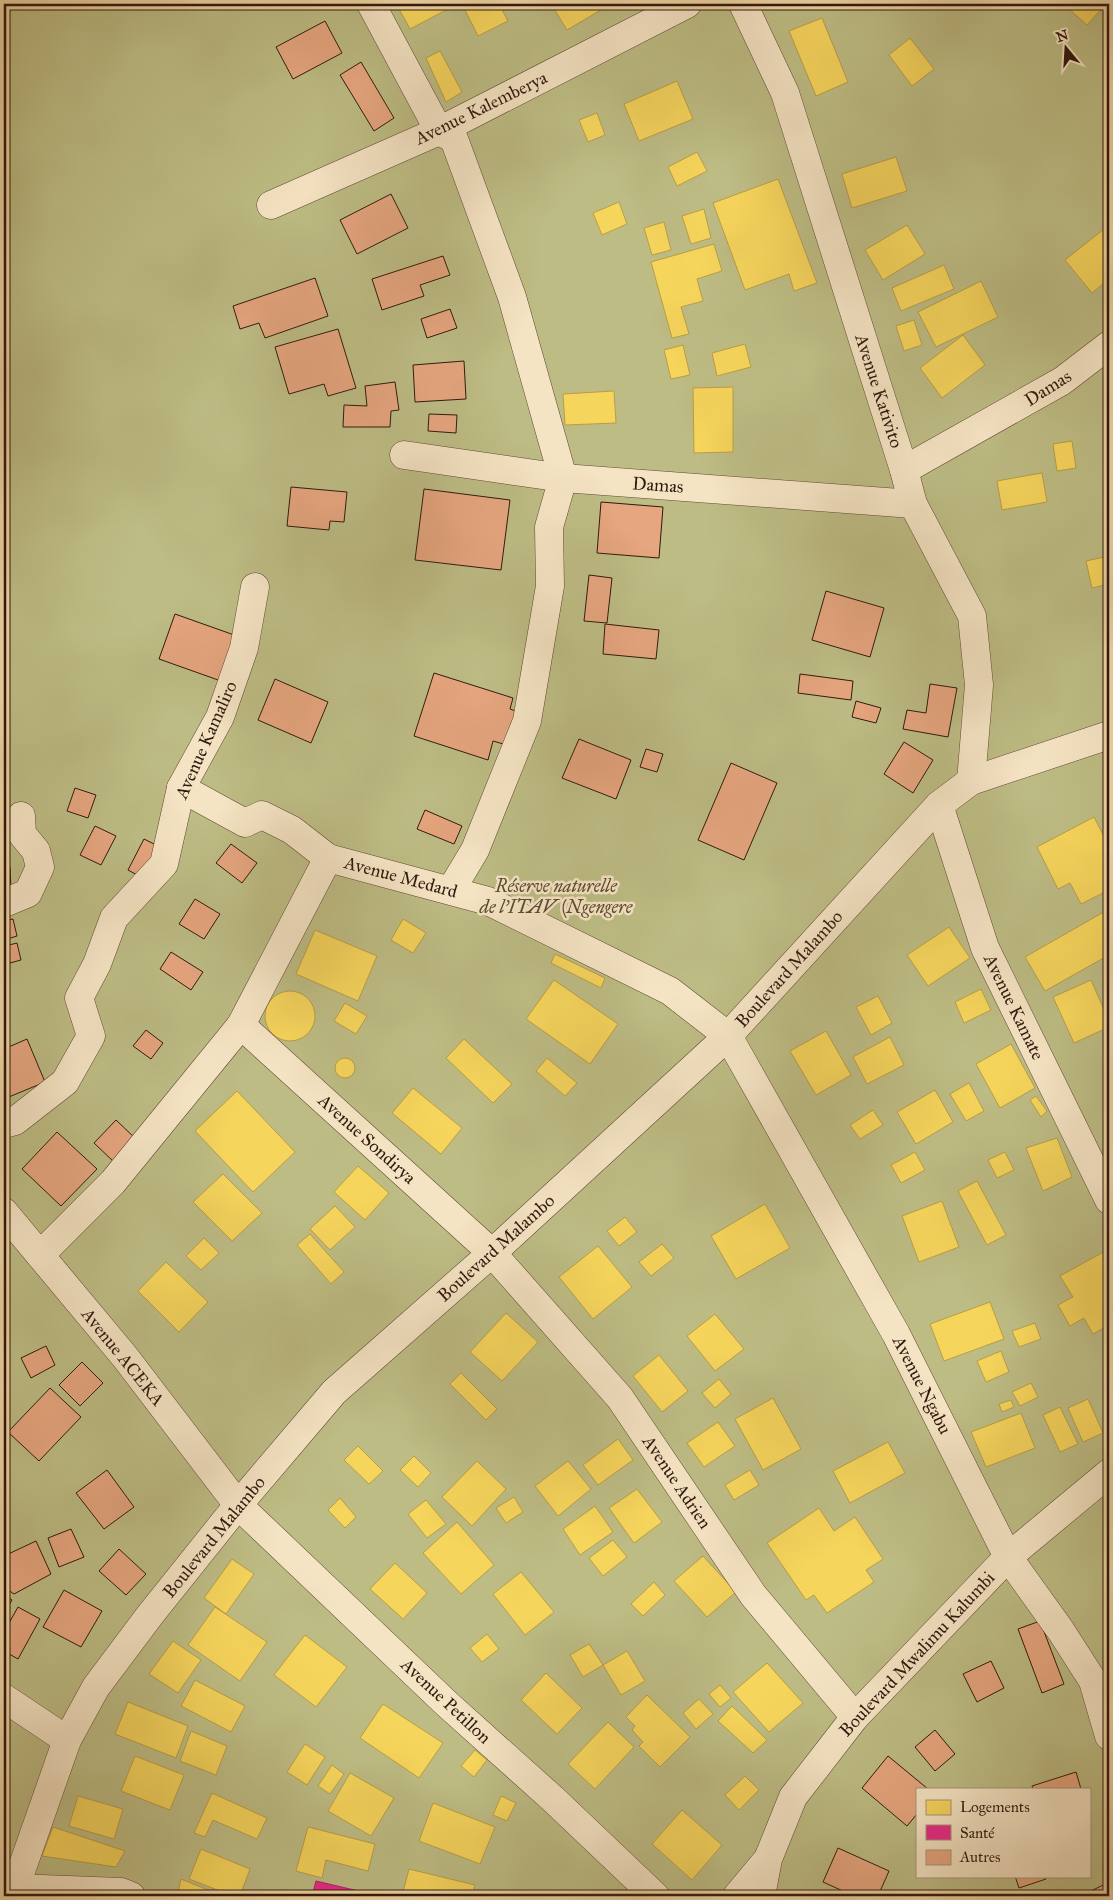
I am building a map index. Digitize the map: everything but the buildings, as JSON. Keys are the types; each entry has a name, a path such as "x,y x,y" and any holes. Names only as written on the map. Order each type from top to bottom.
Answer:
{"street":[{"path":"371,4 439,131 454,139 512,297 564,478 549,527 550,586 527,721 475,850 452,890"},
{"name":"Avenue Kalemberya","path":"271,204 439,131 687,4"},
{"name":"Avenue Kativito","path":"744,4 785,93 904,470 913,504 972,616 979,685 971,781"},
{"name":"Damas","path":"904,470 1062,381 1109,345"},
{"name":"Damas","path":"404,456 564,478 913,504"},
{"name":"Avenue Kamaliro","path":"4,1124 15,1121 65,1082 91,1036 79,998 97,964 114,918 164,864 181,788 220,717 244,648 255,587"},
{"name":"Boulevard Malambo","path":"7,1889 67,1740 96,1687 150,1615 238,1505 334,1392 492,1253 728,1036 939,805 971,781 1109,735"},
{"name":"Avenue Medard","path":"181,788 245,823 262,815 292,830 328,858 488,901 670,992 728,1036"},
{"name":"Avenue Kamate","path":"939,805 985,948 1109,1200"},
{"path":"4,903 28,893 40,867 36,851 22,834 21,816"},
{"path":"40,1256 113,1182 241,1025 328,858"},
{"name":"Avenue Sondirya","path":"241,1025 492,1253"},
{"name":"Avenue Ngabu","path":"728,1036 896,1334 1008,1557 1061,1630 1093,1681 1109,1736"},
{"name":"Avenue ACEKA","path":"4,1212 125,1357 238,1505"},
{"name":"Avenue Adrien","path":"492,1253 620,1398 753,1595 855,1717"},
{"name":"Boulevard Mwalimu Kalumbi","path":"761,1896 768,1859 793,1797 855,1717 1008,1557 1109,1473"},
{"name":"Avenue Petillon","path":"238,1505 447,1704 553,1799 655,1896"},
{"path":"4,1698 67,1740"},
{"path":"737,1896 768,1859"},
{"path":"7,1889 125,1895"}],"green space":[{"name":"Réserve naturelle de l'ITAV (Ngengere","path":"4,4 1109,4 1109,1896 4,1896"}]}
